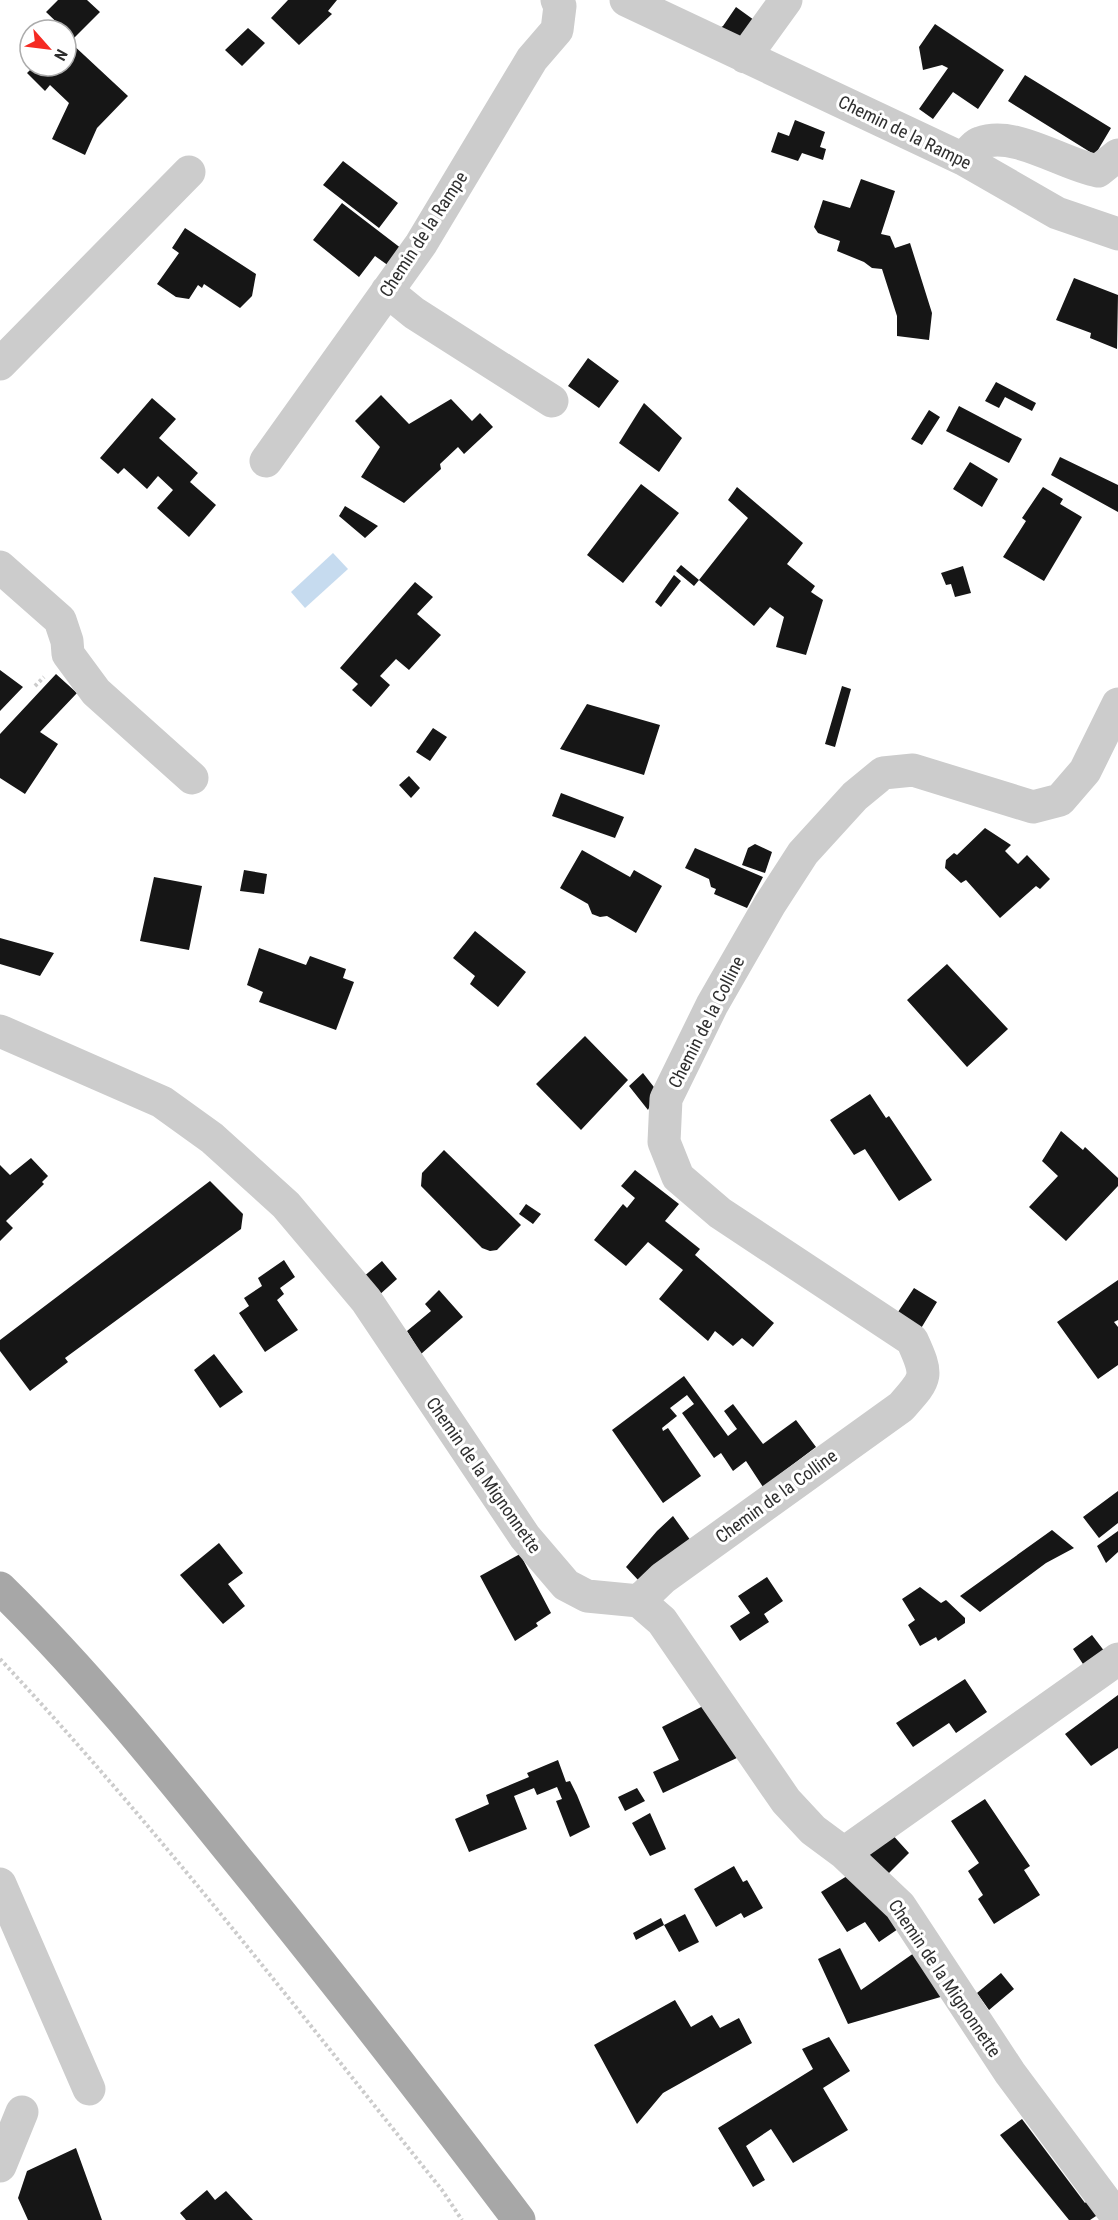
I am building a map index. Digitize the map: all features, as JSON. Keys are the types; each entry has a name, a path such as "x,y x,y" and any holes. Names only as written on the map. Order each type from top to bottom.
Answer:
{"main road":[{"path":"0,1588 75,1664 147,1748 426,2097 519,2220"}],"street":[{"name":"Chemin de la Rampe","path":"266,461 421,244 532,59 557,30 560,6 557,0"},
{"name":"Chemin de la Rampe","path":"626,0 745,57 862,109 963,159 1057,213 1118,234"},
{"path":"745,57 786,0"},
{"path":"963,159 978,143 1007,139 1077,167 1098,171 1115,161"},
{"path":"0,364 189,172"},
{"path":"387,291 414,313 552,401"},
{"path":"0,567 60,621 67,641 68,654 96,692 192,778"},
{"name":"Chemin de la Colline","path":"639,1601 663,1578 901,1407 923,1383 923,1365 912,1340 720,1213 678,1177 664,1142 666,1099 712,1005 803,853 855,796 883,773 913,770 1033,807 1060,800 1085,771 1118,704"},
{"name":"Chemin de la Mignonnette","path":"0,1031 162,1102 212,1138 286,1206 366,1300 525,1537 566,1585 587,1596 639,1601 662,1621 786,1801 813,1830 844,1853 900,1906 1010,2073 1118,2218"},
{"path":"844,1853 1118,1659"},
{"path":"0,1884 89,2089"},
{"path":"0,2166 22,2112"}],"path":[{"path":"0,1659 65,1728 260,1964 442,2190 462,2220"}],"water":[{"path":"333,553 348,569 305,608 291,592"}],"building":[{"path":"58,0 87,0 100,12 78,34 78,18 52,18 46,12"},
{"path":"288,0 337,0 328,11 332,14 299,45 271,18"},
{"path":"736,7 754,20 737,43 713,32 723,26"},
{"path":"935,24 1004,70 978,109 953,92 933,119 919,109 948,68 942,65 923,70 919,47"},
{"path":"248,28 265,43 242,66 225,50"},
{"path":"78,49 128,96 97,128 85,155 52,139 69,103 50,85 45,91 32,78 78,78"},
{"path":"1025,75 1111,128 1095,155 1008,101"},
{"path":"795,120 825,132 820,147 826,149 823,160 802,153 798,161 771,152 778,132 789,136"},
{"path":"343,161 398,203 379,228 323,185"},
{"path":"861,179 895,191 881,234 890,236 895,248 910,243 932,313 929,340 897,336 897,316 882,269 872,268 864,262 837,251 840,241 818,233 814,227 823,200 850,208"},
{"path":"342,203 402,249 389,266 375,256 359,277 313,240"},
{"path":"185,228 256,274 252,296 240,308 204,284 202,288 198,285 189,299 176,297 157,284 179,253 172,248"},
{"path":"1074,278 1118,295 1117,349 1090,338 1091,333 1056,320"},
{"path":"588,358 619,381 599,408 568,386"},
{"path":"996,382 1036,403 1032,411 1005,397 999,408 985,401"},
{"path":"381,395 409,424 451,399 472,421 480,413 493,427 464,454 458,447 440,464 441,469 404,503 361,477 380,447 355,421"},
{"path":"152,398 176,419 159,438 198,473 190,482 216,505 189,537 157,508 173,490 158,476 147,489 124,468 118,474 100,458"},
{"path":"644,403 682,438 659,472 619,443"},
{"path":"959,406 1022,439 1009,463 946,431"},
{"path":"929,410 940,417 922,445 911,439"},
{"path":"1060,457 1118,485 1118,512 1051,475"},
{"path":"970,462 998,479 982,507 953,489"},
{"path":"641,484 679,513 623,583 587,555"},
{"path":"737,487 803,543 787,564 815,586 811,592 823,600 806,655 776,647 784,617 770,607 754,626 699,580 748,518 728,500"},
{"path":"1043,487 1063,499 1060,504 1082,517 1044,581 1003,557 1026,521 1022,518"},
{"path":"345,506 378,526 365,538 339,516"},
{"path":"681,565 699,580 694,586 676,571"},
{"path":"963,566 971,593 955,597 951,584 946,585 941,573"},
{"path":"674,575 681,581 661,607 655,602"},
{"path":"415,582 433,597 417,614 441,635 409,670 396,659 380,676 390,685 371,707 352,690 358,684 340,668"},
{"path":"0,670 23,687 0,711"},
{"path":"56,674 77,693 40,732 58,744 25,794 0,778 0,734"},
{"path":"842,686 851,689 835,747 825,744"},
{"path":"587,704 660,725 644,775 560,749"},
{"path":"433,728 447,737 430,761 416,752"},
{"path":"409,776 420,788 411,798 399,785"},
{"path":"561,793 624,817 615,838 552,816"},
{"path":"985,828 1011,845 1005,851 1018,864 1027,855 1050,879 1040,889 1036,886 1000,918 966,880 961,883 945,868 946,860 954,853 957,855"},
{"path":"755,844 772,852 765,873 742,865 748,848"},
{"path":"695,848 763,877 747,908 714,894 716,889 711,887 709,879 685,868"},
{"path":"582,850 630,877 634,870 662,886 636,933 607,916 600,917 592,914 588,904 560,888"},
{"path":"244,870 267,874 264,894 240,891"},
{"path":"154,877 202,886 189,950 140,941"},
{"path":"475,931 526,972 498,1007 470,984 475,976 453,958"},
{"path":"0,938 54,953 40,976 0,964"},
{"path":"259,948 306,965 310,956 346,969 343,978 354,982 336,1030 259,1002 263,992 247,985"},
{"path":"947,964 1008,1029 967,1067 907,1000"},
{"path":"585,1036 628,1080 581,1130 536,1084"},
{"path":"643,1073 657,1091 648,1110 629,1086"},
{"path":"870,1094 886,1118 889,1116 932,1180 899,1201 865,1149 854,1155 830,1120"},
{"path":"1061,1131 1083,1150 1085,1147 1118,1178 1118,1186 1066,1241 1029,1207 1058,1176 1042,1161"},
{"path":"444,1150 521,1225 497,1250 490,1251 482,1248 421,1186 422,1173"},
{"path":"31,1158 48,1176 42,1182 44,1184 6,1221 13,1228 0,1241 0,1165 10,1175"},
{"path":"635,1170 679,1204 665,1221 700,1249 695,1255 774,1323 753,1347 742,1338 733,1346 715,1331 708,1341 659,1299 683,1270 648,1242 626,1266 594,1240 623,1204 627,1208 635,1198 621,1186"},
{"path":"210,1181 243,1214 241,1229 65,1358 68,1362 30,1391 0,1351 0,1340"},
{"path":"526,1204 541,1214 533,1224 519,1214"},
{"path":"284,1260 295,1277 280,1288 284,1294 277,1300 298,1330 265,1352 239,1313 249,1306 244,1298 262,1286 258,1278"},
{"path":"382,1261 397,1279 378,1296 362,1278"},
{"path":"1118,1280 1118,1320 1114,1322 1118,1327 1118,1365 1098,1379 1057,1322"},
{"path":"914,1288 937,1302 920,1330 896,1315"},
{"path":"439,1290 463,1317 421,1354 407,1331 431,1311 425,1304"},
{"path":"214,1354 243,1392 220,1408 194,1370"},
{"path":"684,1376 728,1436 737,1429 724,1411 733,1404 763,1444 796,1420 816,1447 763,1487 746,1461 733,1471 721,1453 714,1458 682,1413 694,1404 687,1395 670,1408 677,1416 662,1428 663,1431 668,1428 701,1476 663,1503 612,1430"},
{"path":"1118,1491 1118,1523 1099,1538 1083,1517"},
{"path":"673,1516 691,1541 639,1581 626,1567"},
{"path":"1052,1530 1074,1548 1046,1563 980,1612 960,1596"},
{"path":"1118,1531 1118,1552 1106,1563 1097,1546"},
{"path":"219,1543 243,1573 228,1584 245,1606 223,1624 180,1575"},
{"path":"520,1554 551,1613 536,1623 538,1626 515,1641 480,1576"},
{"path":"767,1577 783,1601 764,1614 769,1622 740,1641 730,1626 750,1613 738,1596"},
{"path":"920,1587 941,1603 946,1600 965,1618 965,1623 938,1641 936,1637 920,1646 908,1625 915,1620 902,1599"},
{"path":"1092,1635 1105,1652 1085,1667 1073,1649"},
{"path":"965,1679 987,1712 956,1733 949,1723 913,1747 896,1723"},
{"path":"1118,1695 1118,1748 1091,1766 1065,1734"},
{"path":"705,1705 741,1756 663,1793 653,1772 679,1760 662,1727"},
{"path":"558,1760 566,1782 570,1781 590,1827 570,1837 556,1801 562,1799 557,1787 537,1795 534,1788 514,1796 527,1829 469,1852 455,1819 489,1804 486,1795 529,1777 527,1773"},
{"path":"637,1788 645,1801 625,1811 618,1797"},
{"path":"985,1799 1030,1866 1024,1870 1040,1895 994,1924 978,1899 983,1895 968,1871 979,1863 951,1821"},
{"path":"650,1813 666,1849 650,1856 632,1823"},
{"path":"890,1832 909,1853 886,1876 866,1857"},
{"path":"734,1866 743,1882 747,1880 763,1908 744,1918 741,1913 716,1927 694,1889"},
{"path":"847,1876 884,1909 898,1929 879,1942 865,1922 847,1932 821,1892"},
{"path":"685,1914 699,1942 679,1952 664,1925"},
{"path":"661,1918 664,1925 636,1940 633,1933"},
{"path":"840,1948 861,1990 914,1953 944,1996 848,2024 818,1959"},
{"path":"1001,1973 1014,1989 989,2010 977,1993"},
{"path":"675,2000 691,2027 712,2015 720,2028 739,2018 752,2043 663,2093 637,2124 594,2045"},
{"path":"829,2037 850,2071 823,2088 848,2130 793,2163 771,2129 746,2146 765,2180 753,2187 718,2128 813,2069 802,2049"},
{"path":"1022,2119 1085,2203 1088,2200 1099,2214 1090,2220 1069,2220 1000,2135"},
{"path":"76,2148 102,2220 28,2220 18,2198 27,2171"},
{"path":"207,2190 215,2200 226,2191 253,2220 186,2220 180,2213"}]}
